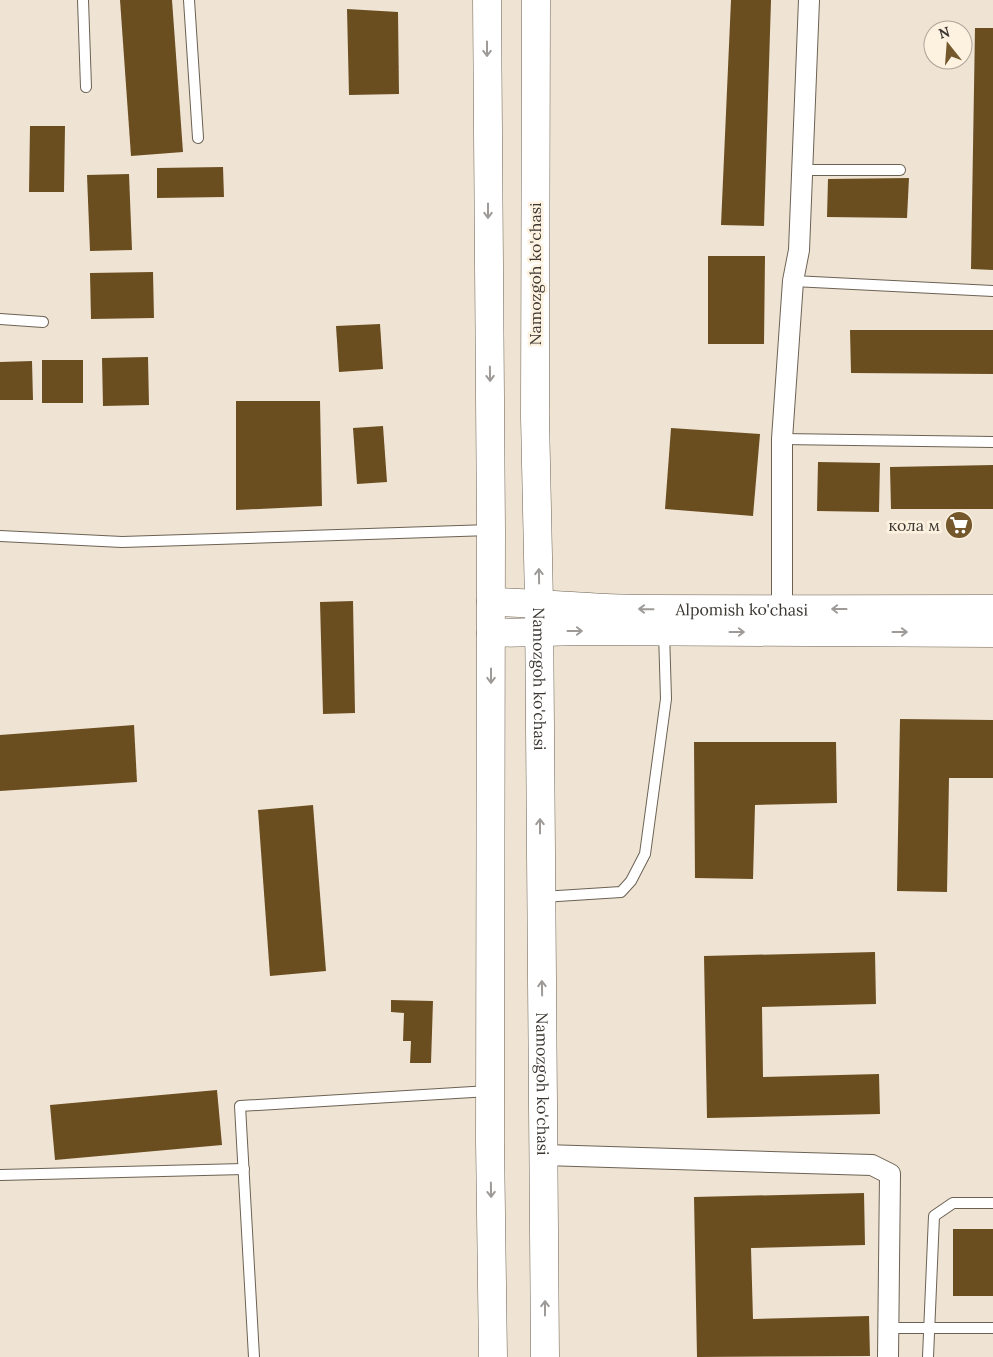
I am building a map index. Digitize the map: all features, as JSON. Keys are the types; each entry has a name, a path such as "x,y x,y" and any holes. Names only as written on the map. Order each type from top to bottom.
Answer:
{"main road":[{"path":"487,0 491,530 490,1090 492,1357"},
{"name":"Namozgoh ko'chasi","path":"536,0 535,417 540,602 545,1357"},
{"name":"Alpomish ko'chasi","path":"491,602 540,602 567,606 646,609 993,609"},
{"path":"491,633 540,631 993,633"}],"street":[{"path":"782,608 782,439 793,282 800,250 809,0"},
{"path":"544,1155 872,1164 890,1174 888,1357"}],"lane":[{"path":"83,0 86,87"},
{"path":"189,0 198,138"},
{"path":"802,170 900,170"},
{"path":"793,282 993,291"},
{"path":"0,319 43,322"},
{"path":"782,439 993,442"},
{"path":"0,536 122,542 491,530"},
{"path":"541,897 620,892 631,881 645,854 666,699 664,631"},
{"path":"254,1357 240,1106 490,1090"},
{"path":"0,1175 244,1169"},
{"path":"928,1357 934,1216 953,1203 993,1203"},
{"path":"889,1328 993,1328"}],"building":[{"path":"120,0 172,0 183,152 131,156"},
{"path":"731,0 771,0 764,226 721,225"},
{"path":"347,9 398,12 399,94 349,95"},
{"path":"975,28 993,28 993,270 971,269"},
{"path":"30,126 65,126 64,192 29,192"},
{"path":"223,167 224,197 157,198 157,168"},
{"path":"129,174 132,250 90,251 87,175"},
{"path":"909,178 907,218 827,217 828,179"},
{"path":"708,256 765,256 764,344 708,344"},
{"path":"153,272 154,318 91,319 90,273"},
{"path":"380,324 383,369 339,372 336,326"},
{"path":"850,330 993,330 993,374 851,373"},
{"path":"148,357 149,405 103,406 102,358"},
{"path":"42,360 83,360 83,403 42,403"},
{"path":"32,361 33,400 0,400 0,362"},
{"path":"236,401 320,401 322,506 236,510"},
{"path":"383,426 387,482 357,484 353,428"},
{"path":"671,428 760,434 753,516 665,509"},
{"path":"818,462 880,463 879,512 817,511"},
{"path":"993,465 993,509 891,509 890,467"},
{"path":"353,601 355,713 323,714 320,602"},
{"path":"900,719 993,720 993,778 949,778 947,892 897,891"},
{"path":"134,725 137,782 0,791 0,735"},
{"path":"694,742 836,742 837,803 755,805 753,879 695,878"},
{"path":"313,805 326,971 270,976 258,810"},
{"path":"875,952 876,1004 762,1007 763,1077 879,1074 880,1114 707,1118 704,956"},
{"path":"391,1000 433,1001 431,1063 410,1063 411,1041 403,1041 404,1013 391,1012"},
{"path":"217,1090 222,1145 55,1160 50,1105"},
{"path":"864,1193 865,1245 751,1248 753,1319 869,1316 870,1356 697,1357 694,1197"},
{"path":"953,1229 993,1229 993,1296 953,1296"}],"place":[{"name":"кола м","path":"959,525"}]}
